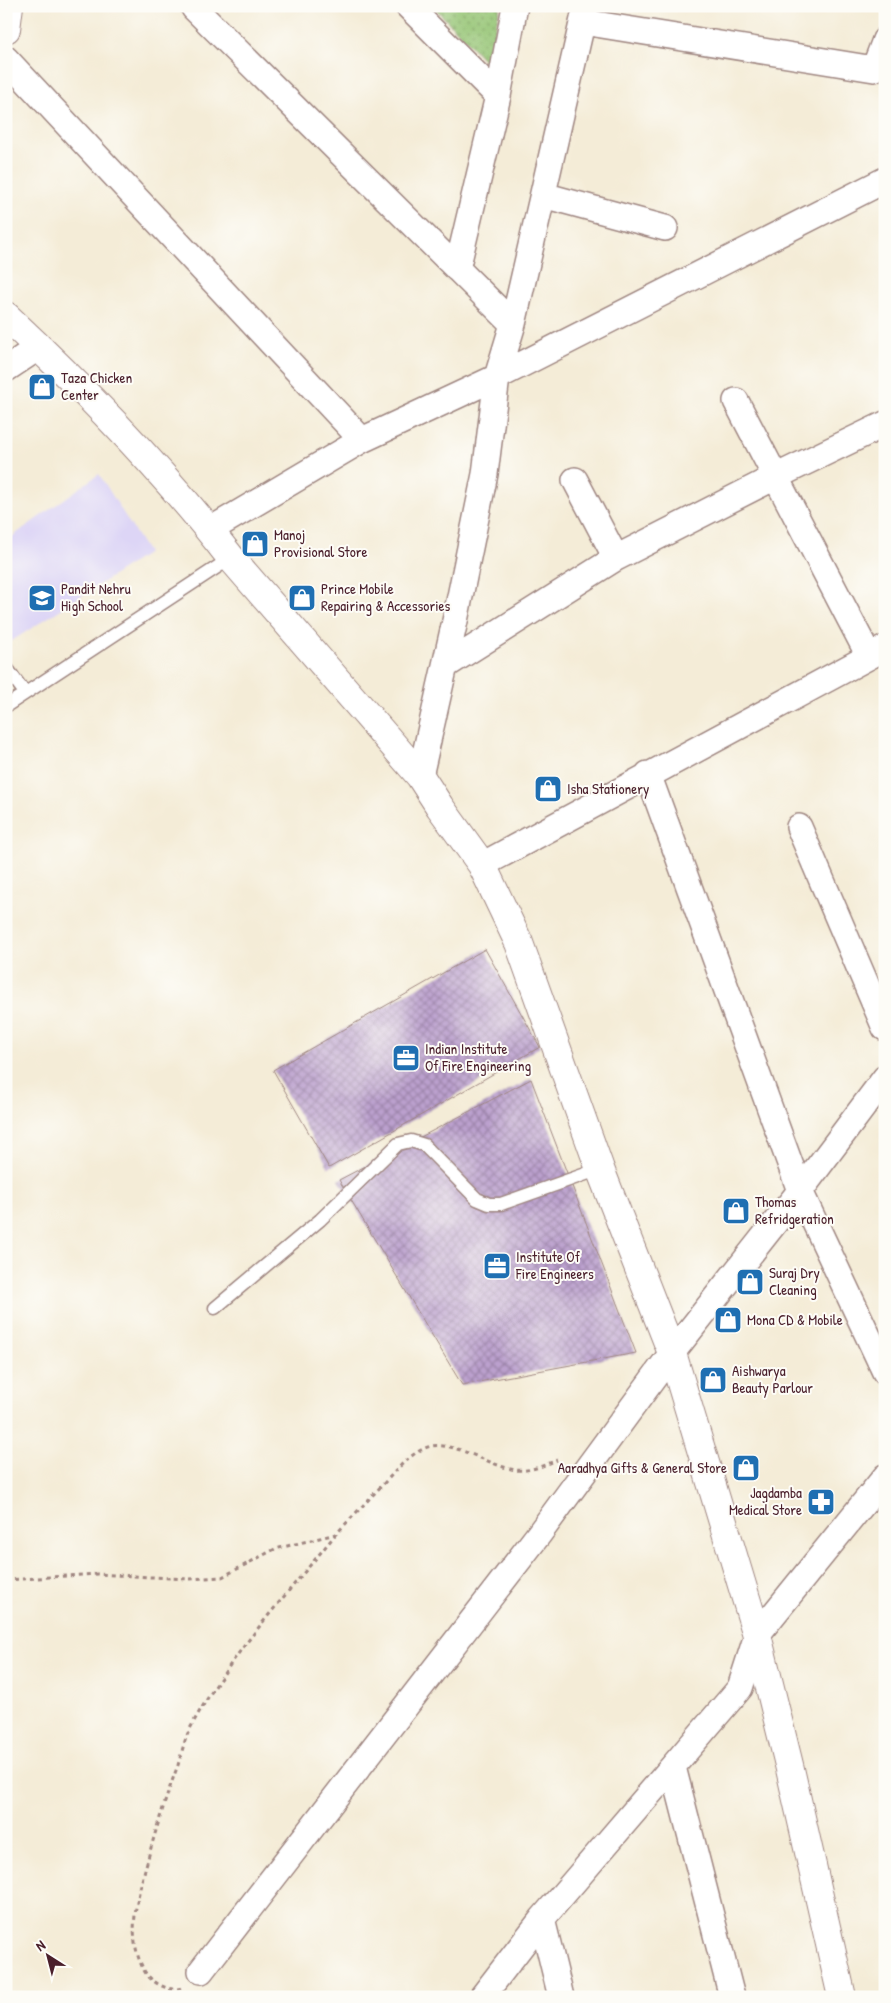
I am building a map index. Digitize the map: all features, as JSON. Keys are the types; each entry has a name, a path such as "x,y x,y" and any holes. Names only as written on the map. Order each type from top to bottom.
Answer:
{"street":[{"path":"6,29 9,6"},
{"path":"408,6 498,96"},
{"path":"457,269 498,96 515,6"},
{"path":"194,8 513,324"},
{"path":"420,776 445,666 484,474 497,377 513,324 585,14 874,69 885,40"},
{"path":"6,59 362,440"},
{"path":"210,530 362,440 497,377 885,180"},
{"path":"543,195 665,228"},
{"path":"6,316 39,347 140,452 210,530 231,558 420,776 482,865 519,943 600,1169 672,1353 757,1635 842,1997"},
{"path":"6,369 39,347"},
{"path":"482,865 877,652 775,477 736,401"},
{"path":"445,666 616,558 775,477 885,424"},
{"path":"575,480 616,558"},
{"path":"648,774 800,1191 885,1372"},
{"path":"799,827 885,1028"},
{"path":"201,1971 539,1534 672,1353 800,1191 885,1078"},
{"path":"482,1997 542,1920 740,1688 757,1635 885,1477"},
{"path":"673,1767 732,1997"},
{"path":"542,1920 561,1997"}],"lane":[{"path":"6,706 231,558"},
{"path":"6,667 25,693"},
{"path":"215,1308 320,1220 398,1144 411,1141 424,1144 477,1199 489,1204 501,1204 600,1169"}],"path":[{"path":"201,1971 192,1983 178,1989 164,1986 147,1976 138,1961 134,1937 136,1903 158,1821 191,1726 232,1664 336,1534 404,1461 418,1451 432,1446 448,1447 498,1466 518,1470 528,1470 560,1459"},
{"path":"6,1580 96,1574 188,1579 222,1577 275,1549 336,1534"}],"shaded area":[{"name":"Pandit Nehru High School","path":"99,474 148,553 7,644 6,541"}],"green space":[{"path":"433,6 500,6 488,64"}],"building":[{"name":"Indian Institute Of Fire Engineering","path":"485,949 540,1047 329,1168 273,1070"},
{"name":"Institute Of Fire Engineers","path":"531,1079 636,1353 462,1385 339,1180"}],"place":[{"name":"Taza Chicken Center","path":"42,387"},
{"name":"Manoj Provisional Store","path":"255,544"},
{"name":"Pandit Nehru High School","path":"42,598"},
{"name":"Prince Mobile Repairing & Accessories","path":"302,598"},
{"name":"Isha Stationery","path":"548,789"},
{"name":"Indian Institute Of Fire Engineering","path":"406,1058"},
{"name":"Thomas Refridgeration","path":"736,1211"},
{"name":"Institute Of Fire Engineers","path":"497,1266"},
{"name":"Suraj Dry Cleaning","path":"750,1282"},
{"name":"Mona CD & Mobile","path":"728,1320"},
{"name":"Aishwarya Beauty Parlour","path":"713,1380"},
{"name":"Aaradhya Gifts & General Store","path":"746,1468"},
{"name":"Jagdamba Medical Store","path":"821,1502"}]}
